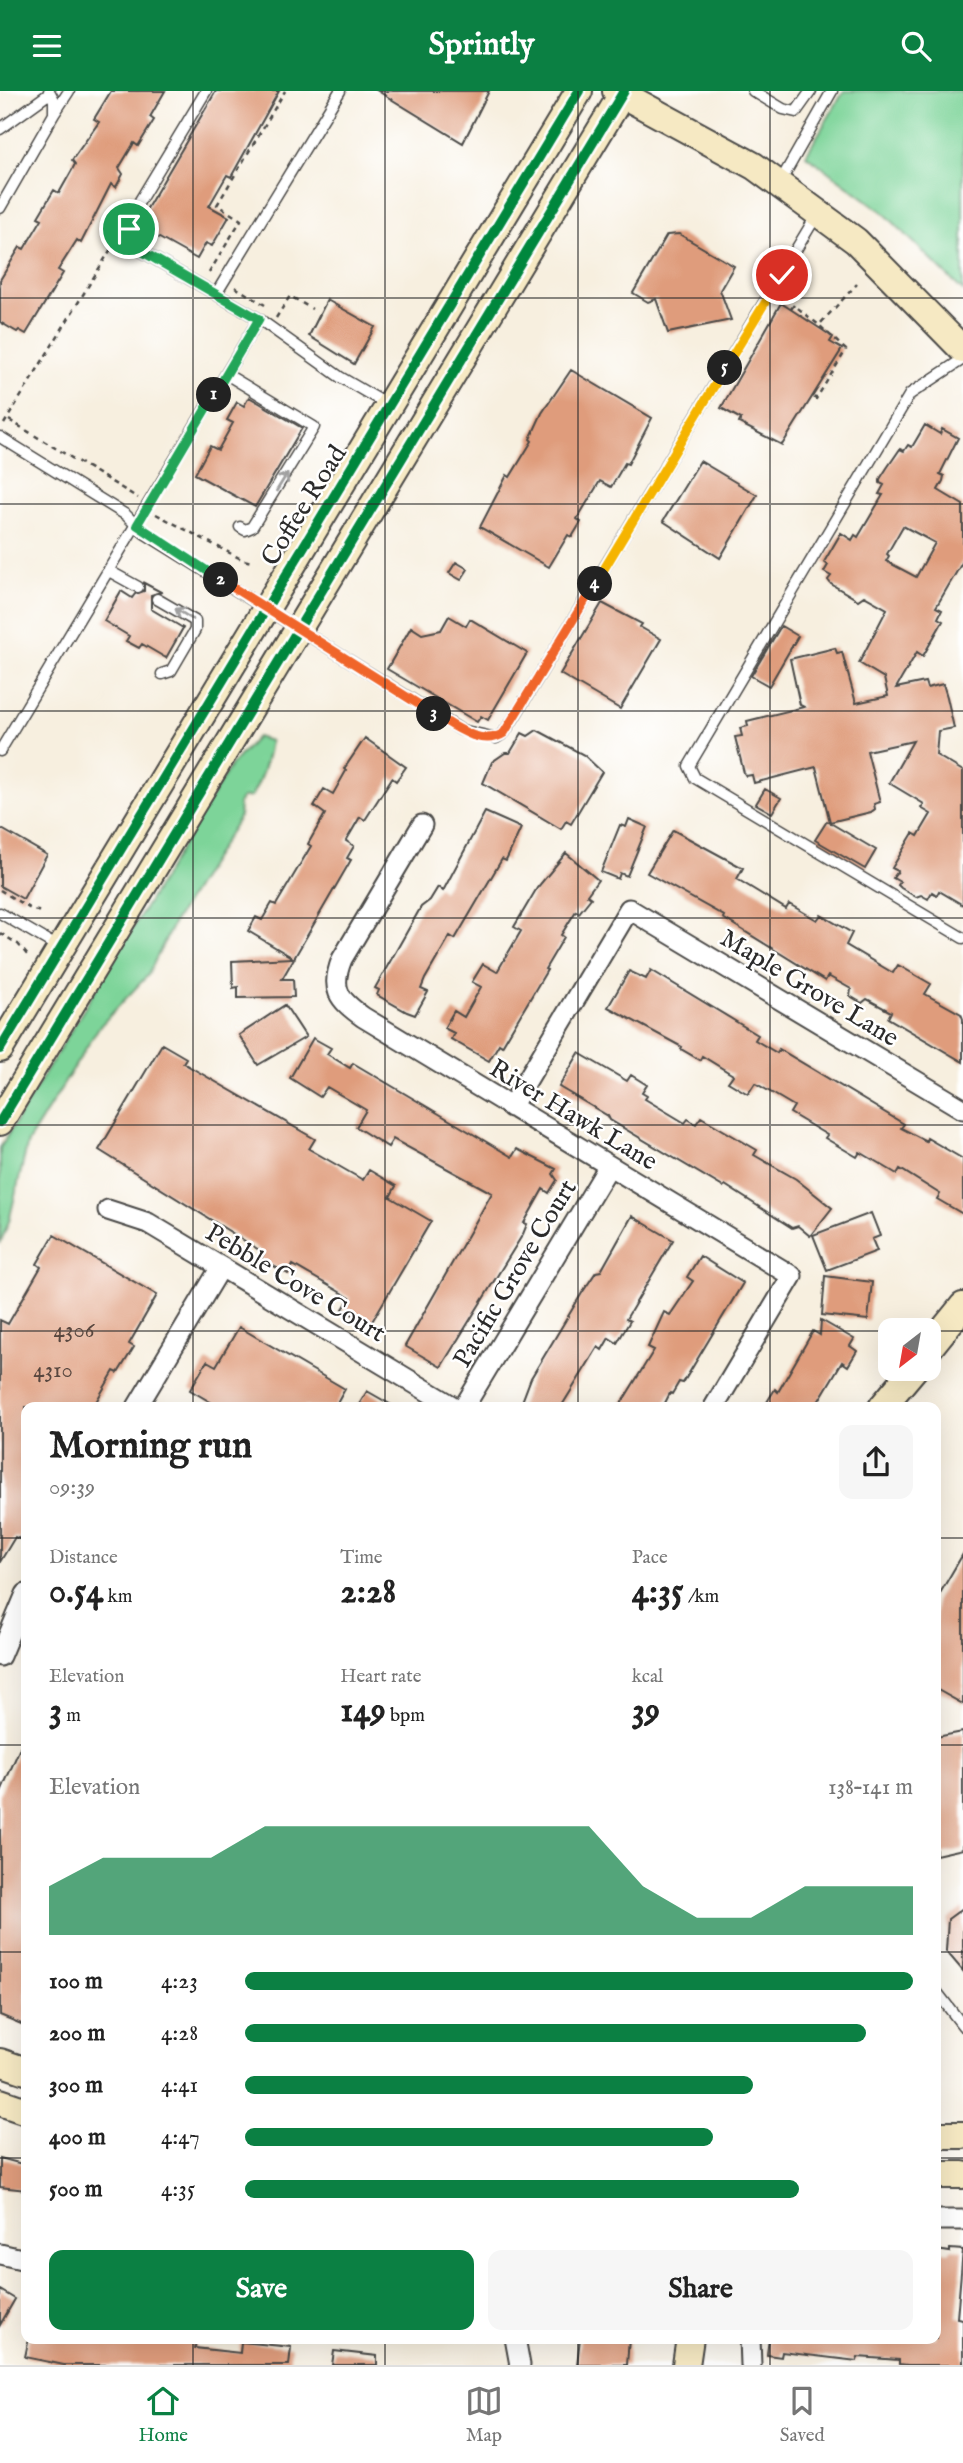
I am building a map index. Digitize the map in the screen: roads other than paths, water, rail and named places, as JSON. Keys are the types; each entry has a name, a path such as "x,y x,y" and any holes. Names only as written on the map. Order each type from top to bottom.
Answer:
{"main road":[{"name":"Coffee Road","path":"0,1049 266,608 391,407 579,91"},
{"path":"0,1122 620,92 754,166 856,240 963,349"},
{"path":"942,1332 963,1306"},
{"path":"886,1402 904,1381"},
{"path":"0,2062 21,2069"},
{"path":"0,2084 21,2087"},
{"path":"0,2102 21,2109"},
{"path":"941,2135 963,2135"},
{"path":"941,2175 963,2175"},
{"path":"686,2365 689,2344"}],"street":[{"name":"River Hawk Lane","path":"422,825 342,959 336,975 336,990 346,1005 363,1017 792,1276 717,1402"},
{"name":"Maple Grove Lane","path":"510,1107 629,909 963,1109"},
{"name":"Pacific Grove Court","path":"467,1402 609,1166"},
{"name":"Pebble Cove Court","path":"108,1210 148,1223 446,1402"},
{"path":"140,1402 221,1267"},
{"path":"0,1656 21,1606"},
{"path":"941,2220 963,2221"},
{"path":"0,2254 21,2259"},
{"path":"517,2344 520,2365"},
{"path":"750,2344 751,2365"}],"lane":[{"path":"0,208 3,194 69,91"},
{"path":"206,91 133,212 129,229 131,245 259,319 368,396 391,407"},
{"path":"216,294 340,91"},
{"path":"753,91 783,109 796,112 811,91"},
{"path":"779,184 832,91"},
{"path":"0,129 49,92 54,100 54,114"},
{"path":"0,437 126,515 144,533 461,730 482,738 496,739 504,733 818,213"},
{"path":"0,751 259,319"},
{"path":"963,359 910,394 697,748 689,767 695,778 963,938"},
{"path":"226,374 314,427 253,527 246,530 240,527"},
{"path":"109,571 138,587"},
{"path":"158,599 195,621 195,630 171,671 162,674"},
{"path":"0,913 60,949"},
{"path":"941,1997 963,2025"}]}
